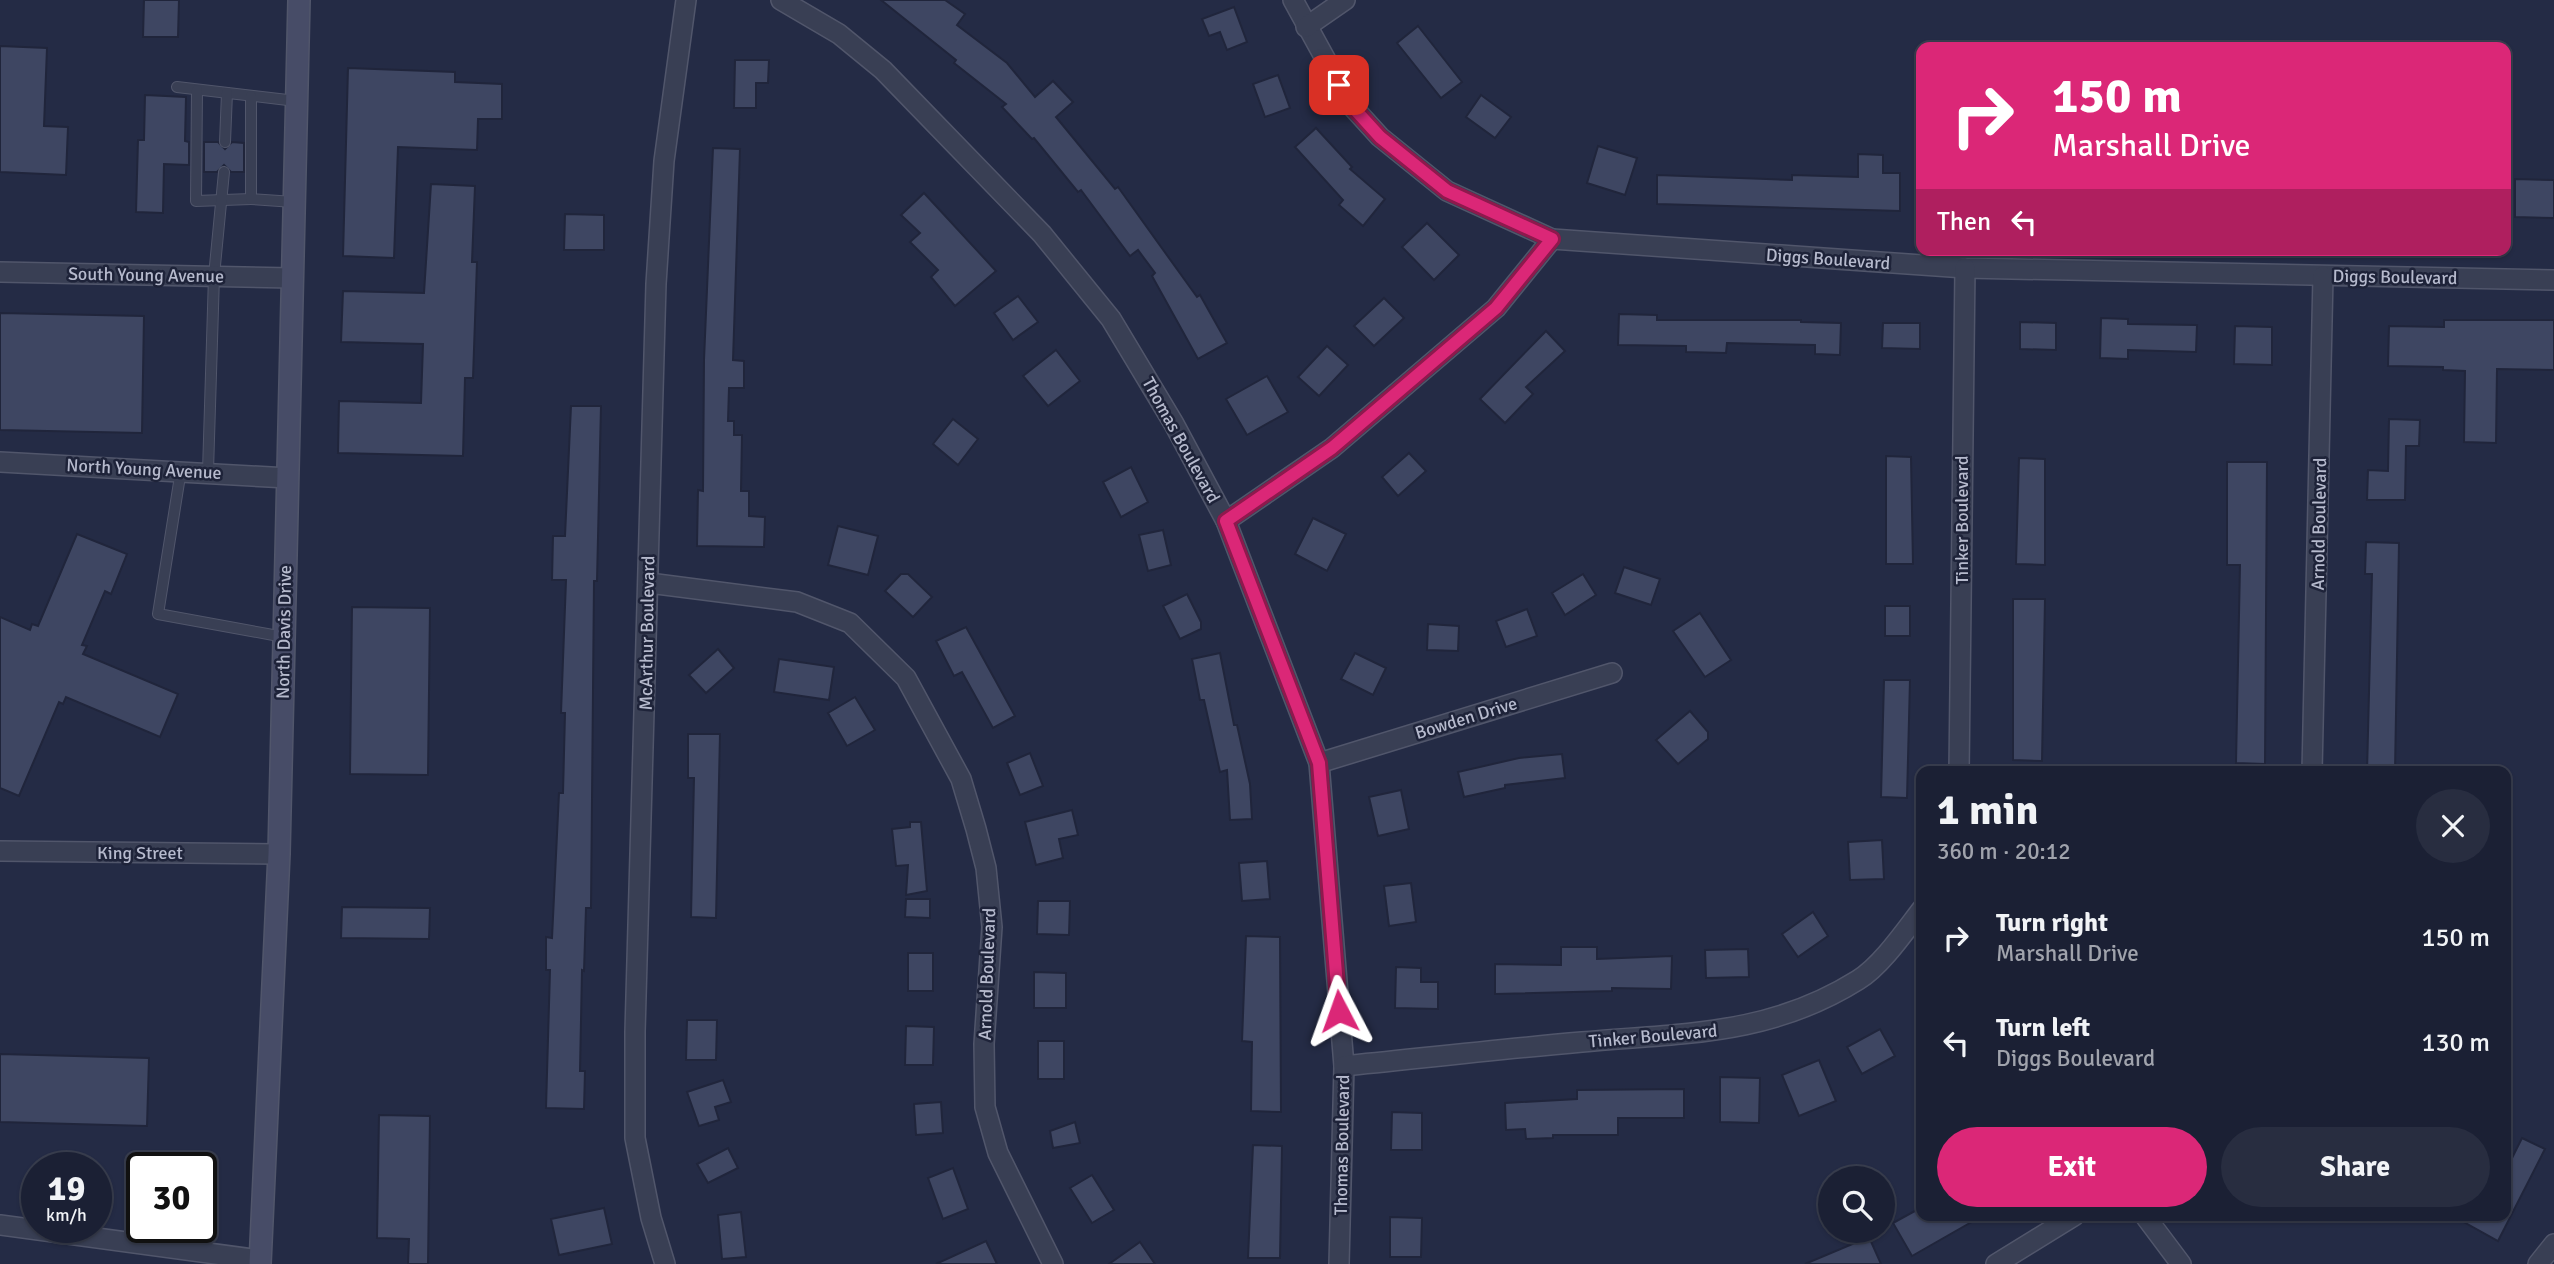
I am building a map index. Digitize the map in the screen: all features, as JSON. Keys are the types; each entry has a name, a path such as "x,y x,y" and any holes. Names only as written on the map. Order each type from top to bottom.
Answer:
{"main road":[{"name":"North Davis Drive","path":"260,1262 279,854 299,0"}],"street":[{"name":"McArthur Boulevard","path":"665,1264 651,1217 635,1138 635,1032 656,284 662,188 686,0"},
{"name":"Thomas Boulevard","path":"781,0 839,34 883,69 1042,234 1111,319 1174,424 1226,521 1319,763 1344,1066 1339,1264"},
{"name":"Diggs Boulevard","path":"1293,0 1350,104 1380,137 1447,191 1552,239 1965,268 2554,279"},
{"path":"1306,27 1345,0"},
{"path":"1226,521 1332,448 1496,308 1552,239"},
{"name":"Tinker Boulevard","path":"1959,766 1965,268"},
{"name":"South Young Avenue","path":"0,272 292,278"},
{"name":"Arnold Boulevard","path":"2312,766 2323,275"},
{"name":"North Young Avenue","path":"0,462 208,471 288,478"},
{"name":"Arnold Boulevard","path":"649,583 797,602 850,623 906,678 920,700 961,779 986,868 992,927 984,1044 985,1107 998,1153 1053,1264"},
{"name":"Bowden Drive","path":"1319,763 1612,673"},
{"name":"King Street","path":"0,851 279,854"},
{"name":"Tinker Boulevard","path":"1344,1066 1582,1042 1704,1034 1769,1020 1816,1003 1861,979 1916,916"},
{"path":"1996,1264 2066,1221"},
{"path":"2149,1221 2180,1264"},
{"path":"0,1224 260,1262"},
{"path":"2538,1264 2554,1244"}],"lane":[{"path":"177,87 296,101"},
{"path":"197,90 195,201 294,202"},
{"path":"225,142 227,93"},
{"path":"251,96 251,200"},
{"path":"208,471 214,276 223,201 223,172"},
{"path":"181,470 158,614 284,637"}],"building":[{"path":"144,0 179,0 178,37 143,37"},
{"path":"881,0 945,0 965,14 957,25 1007,63 1035,97 1053,81 1073,102 1056,117 1115,189 1118,187 1197,297 1200,295 1227,343 1198,359 1152,276 1155,273 1138,250 1130,256 1081,190 1078,192 1034,138 1032,139 1002,107 1006,104"},
{"path":"1234,7 1247,42 1227,50 1220,32 1209,36 1202,19"},
{"path":"1418,26 1462,82 1441,98 1397,43"},
{"path":"0,46 47,48 44,126 68,127 66,175 0,172"},
{"path":"735,60 769,60 768,83 756,83 756,108 734,108"},
{"path":"348,68 455,72 455,82 502,84 502,119 478,119 477,150 398,147 394,258 343,256"},
{"path":"1278,75 1290,108 1265,117 1253,84"},
{"path":"145,95 186,97 185,141 189,142 189,165 164,164 163,213 136,212 138,140 144,140"},
{"path":"1481,95 1511,117 1495,138 1466,117"},
{"path":"1316,128 1352,167 1350,169 1385,199 1363,226 1339,205 1343,200 1295,147"},
{"path":"204,142 218,142 225,149 232,142 244,143 244,172 231,172 224,165 217,172 204,172"},
{"path":"1598,146 1637,158 1625,195 1587,183"},
{"path":"713,148 740,149 733,360 744,361 744,388 729,388 728,421 734,421 734,435 742,435 741,491 749,491 749,516 765,517 764,547 697,546 698,490 703,491 704,360"},
{"path":"1858,154 1883,155 1883,173 1900,173 1900,211 1657,204 1657,175 1792,180 1792,175 1858,177"},
{"path":"2515,179 2554,180 2554,218 2515,217"},
{"path":"431,184 475,186 472,262 477,262 473,378 465,378 463,456 338,453 339,401 421,403 423,344 341,342 343,291 424,293"},
{"path":"924,193 996,271 955,306 931,277 938,270 910,242 920,233 901,215"},
{"path":"565,214 604,215 604,250 564,250"},
{"path":"1427,223 1459,255 1434,280 1402,247"},
{"path":"1018,296 1038,322 1013,340 994,313"},
{"path":"1384,298 1404,318 1374,346 1354,326"},
{"path":"0,313 144,316 142,433 0,430"},
{"path":"1619,314 1657,315 1657,320 1801,320 1841,323 1840,355 1815,354 1815,345 1727,343 1726,353 1686,352 1686,346 1618,345"},
{"path":"2101,318 2128,319 2128,324 2197,325 2196,352 2128,350 2128,359 2100,358"},
{"path":"2444,320 2554,320 2554,370 2497,369 2496,443 2464,442 2465,371 2443,370 2443,367 2388,366 2389,326 2444,327"},
{"path":"2020,322 2056,323 2056,350 2020,349"},
{"path":"1883,323 1920,323 1920,349 1882,348"},
{"path":"2235,326 2272,327 2272,365 2234,364"},
{"path":"1546,331 1565,351 1526,387 1533,394 1505,423 1480,399"},
{"path":"1327,346 1348,365 1319,396 1298,377"},
{"path":"1056,350 1080,381 1048,406 1023,376"},
{"path":"1267,376 1288,412 1247,435 1226,399"},
{"path":"571,406 601,406 597,581 594,581 591,908 586,908 584,971 582,970 580,1071 585,1071 584,1109 546,1108 550,970 546,970 546,937 552,938 559,793 563,793 565,713 561,713 566,580 552,580 553,536 565,536"},
{"path":"953,419 978,439 958,465 933,444"},
{"path":"2389,419 2420,420 2419,446 2406,446 2405,500 2367,500 2368,470 2388,471"},
{"path":"1409,453 1426,471 1398,496 1382,477"},
{"path":"1886,456 1911,457 1913,564 1886,564"},
{"path":"2019,458 2045,459 2045,565 2016,564"},
{"path":"2227,462 2267,462 2265,764 2236,763 2240,565 2227,565"},
{"path":"1131,467 1148,502 1121,517 1103,482"},
{"path":"1313,518 1346,534 1327,571 1295,554"},
{"path":"838,526 878,536 868,575 828,565"},
{"path":"1163,530 1171,565 1148,571 1139,535"},
{"path":"77,534 127,554 111,594 105,591 82,645 87,646 83,654 178,694 160,737 66,697 63,704 59,702 19,796 0,788 0,617 30,630 32,624 38,626"},
{"path":"2366,542 2399,543 2395,766 2367,766 2372,574 2365,574"},
{"path":"1624,567 1660,579 1651,605 1615,593"},
{"path":"901,574 908,574 932,597 913,617 885,591"},
{"path":"1583,574 1596,595 1565,615 1552,593"},
{"path":"1187,594 1201,622 1201,629 1180,639 1163,606"},
{"path":"2013,599 2045,599 2042,761 2013,760"},
{"path":"1885,606 1910,606 1910,636 1885,636"},
{"path":"352,607 430,608 428,775 350,774"},
{"path":"1527,609 1537,636 1506,647 1496,621"},
{"path":"1700,613 1731,660 1705,677 1673,631"},
{"path":"1428,624 1459,626 1458,651 1427,650"},
{"path":"966,627 1015,716 993,728 962,672 954,676 936,641"},
{"path":"718,649 734,668 706,693 689,675"},
{"path":"1220,653 1234,725 1237,725 1250,784 1252,819 1230,820 1227,770 1220,772 1192,659"},
{"path":"1355,653 1386,668 1373,695 1341,679"},
{"path":"779,659 834,667 829,700 774,692"},
{"path":"1884,680 1910,680 1907,798 1881,797"},
{"path":"855,697 875,730 847,746 828,713"},
{"path":"1690,711 1708,732 1708,739 1678,764 1656,740"},
{"path":"688,734 720,734 716,918 691,917 694,778 688,778"},
{"path":"1030,753 1043,786 1020,795 1007,763"},
{"path":"1562,754 1565,778 1505,785 1505,788 1464,797 1458,772 1519,758"},
{"path":"1401,790 1409,829 1378,836 1369,797"},
{"path":"1072,810 1078,835 1059,839 1063,858 1036,865 1025,822"},
{"path":"910,822 921,822 927,891 906,895 908,865 896,866 892,829 910,827"},
{"path":"1882,840 1884,879 1850,880 1848,842"},
{"path":"1267,861 1270,899 1242,901 1239,863"},
{"path":"1411,883 1416,922 1389,926 1384,886"},
{"path":"906,899 930,899 930,918 905,917"},
{"path":"1038,901 1070,901 1069,935 1037,934"},
{"path":"342,907 430,908 429,939 341,938"},
{"path":"1813,912 1828,936 1798,957 1782,934"},
{"path":"1246,936 1280,937 1281,1112 1251,1111 1252,1042 1242,1041"},
{"path":"1561,947 1597,947 1597,959 1672,956 1671,989 1612,988 1612,991 1495,994 1495,964 1561,965"},
{"path":"1748,949 1749,977 1706,978 1705,950"},
{"path":"908,953 933,953 933,991 908,991"},
{"path":"1396,967 1421,968 1421,982 1438,982 1438,1009 1395,1008"},
{"path":"1034,972 1066,973 1066,1008 1034,1008"},
{"path":"687,1020 717,1020 716,1060 686,1060"},
{"path":"906,1026 934,1027 933,1065 905,1065"},
{"path":"1880,1029 1895,1056 1862,1074 1847,1047"},
{"path":"1038,1041 1064,1041 1064,1079 1038,1079"},
{"path":"0,1054 149,1058 147,1126 0,1122"},
{"path":"1819,1060 1836,1101 1799,1116 1782,1075"},
{"path":"1720,1077 1760,1078 1759,1123 1720,1122"},
{"path":"723,1080 731,1102 715,1107 719,1120 699,1126 687,1092"},
{"path":"1684,1089 1684,1118 1618,1118 1618,1135 1553,1135 1553,1138 1526,1139 1525,1129 1506,1130 1505,1103 1577,1099 1577,1090"},
{"path":"941,1102 943,1133 916,1135 914,1104"},
{"path":"1392,1112 1422,1113 1422,1150 1391,1150"},
{"path":"379,1115 430,1116 428,1264 408,1264 409,1239 377,1238"},
{"path":"1075,1122 1080,1143 1053,1148 1050,1131"},
{"path":"2522,1138 2545,1149 2511,1216 2511,1160"},
{"path":"1253,1145 1282,1146 1280,1258 1248,1258"},
{"path":"728,1148 738,1168 708,1183 697,1164"},
{"path":"953,1168 968,1209 943,1219 928,1178"},
{"path":"1092,1175 1114,1210 1092,1223 1070,1188"},
{"path":"604,1208 612,1244 559,1255 551,1219"},
{"path":"1916,1210 1916,1221 1973,1221 1912,1256 1895,1222"},
{"path":"741,1212 746,1257 722,1259 718,1215"},
{"path":"1390,1217 1422,1218 1421,1257 1390,1257"},
{"path":"2462,1221 2508,1221 2498,1241"},
{"path":"986,1241 997,1264 936,1264"},
{"path":"1140,1242 1155,1264 1109,1264"},
{"path":"1855,1243 1872,1243 1881,1264 1805,1264"}],"route":[{"path":"1339,85 1350,104 1380,137 1447,191 1552,239 1496,308 1332,448 1226,521 1319,763 1339,1011"}]}
